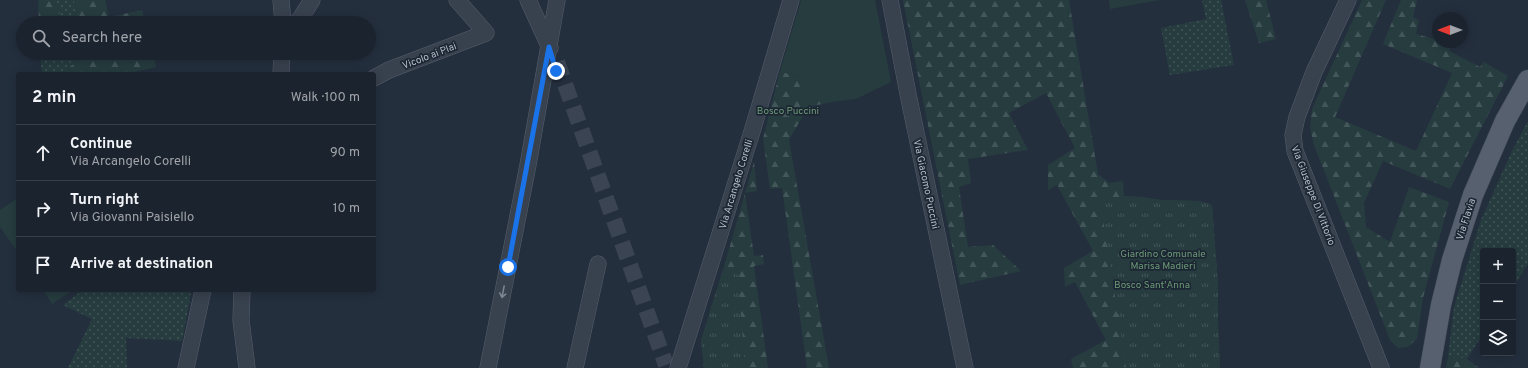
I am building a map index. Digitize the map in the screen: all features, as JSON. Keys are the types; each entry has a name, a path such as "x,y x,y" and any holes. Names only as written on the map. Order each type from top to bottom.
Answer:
{"main road":[{"name":"Via Flavia","path":"1430,368 1441,305 1452,260 1472,195 1505,121 1528,80"}],"street":[{"path":"282,0 283,16"},
{"path":"302,16 312,0"},
{"name":"Vicolo ai Plai","path":"376,77 389,70 486,33 458,0"},
{"path":"528,0 557,66"},
{"path":"488,368 527,173 558,0"},
{"name":"Via Arcangelo Corelli","path":"670,367 754,125 791,0"},
{"name":"Via Giacomo Puccini","path":"890,0 965,368"},
{"name":"Via Giuseppe Di Vittorio","path":"1348,0 1314,72 1297,117 1292,135 1296,151 1381,368"},
{"path":"281,72 282,60"},
{"path":"575,368 598,264"},
{"path":"186,368 203,292"},
{"path":"242,292 241,320 247,368"}],"green space":[{"path":"38,0 56,0 60,13 56,16 39,16"},
{"path":"56,0 74,0 78,16 56,16 60,13"},
{"path":"74,0 105,0 109,16 78,16"},
{"path":"801,0 875,0 891,82 856,99 832,102 832,98 803,103 798,77 780,71"},
{"name":"Bosco Sant'Anna","path":"903,0 1069,0 1098,174 1109,183 1123,181 1124,196 1169,201 1192,201 1212,205 1218,286 1220,368 1073,368 1071,359 1106,340 1075,282 1065,287 1064,268 1093,251 1057,185 1048,190 1048,165 1075,148 1046,93 1009,113 1028,150 968,159 971,183 959,187 968,247 993,245 1021,271 960,285"},
{"path":"1109,0 1160,0 1110,9"},
{"path":"1202,0 1221,0 1234,65 1170,75 1161,28 1206,19"},
{"path":"1245,0 1266,0 1276,39 1259,43"},
{"path":"1362,0 1386,0 1335,117 1416,151 1452,73 1383,44 1401,0 1417,0 1413,17 1419,20 1416,34 1432,38 1432,48 1450,48 1449,51 1480,67 1484,62 1508,76 1450,189 1383,161 1364,203 1366,227 1390,242 1409,187 1449,202 1423,298 1417,339 1408,347 1398,348 1390,340 1314,145 1310,128 1312,109"},
{"path":"142,10 143,16 114,16"},
{"path":"41,60 79,60 63,72 42,72"},
{"path":"79,60 154,60 156,67 135,72 63,72"},
{"name":"Bosco Puccini","path":"780,71 798,77 832,98 832,102 808,107 789,140 829,368 807,368 782,188 770,189 763,139"},
{"path":"1528,121 1528,264 1516,282 1516,248 1480,248 1480,339 1467,359 1448,357 1454,307 1481,220 1512,151"},
{"path":"754,162 757,191 745,193"},
{"path":"745,193 754,256 763,255 764,264 754,266 768,368 704,368 701,340"},
{"name":"Giardino Comunale Marisa Madieri","path":"1124,196 1163,200 1200,201 1212,205 1218,286 1220,368 1126,368 1100,199 1123,200"},
{"path":"16,199 16,250 0,227 0,210"},
{"path":"723,270 738,275 745,368 704,368 701,340"},
{"path":"44,292 70,292 52,304"},
{"path":"80,292 188,292 191,294 182,341 126,338 127,368 68,368 92,319 63,305"},
{"path":"1448,357 1467,359 1479,368 1446,368"}],"tunnel":[{"path":"557,62 666,365"}],"route":[{"path":"508,267 549,47 556,71"}]}
